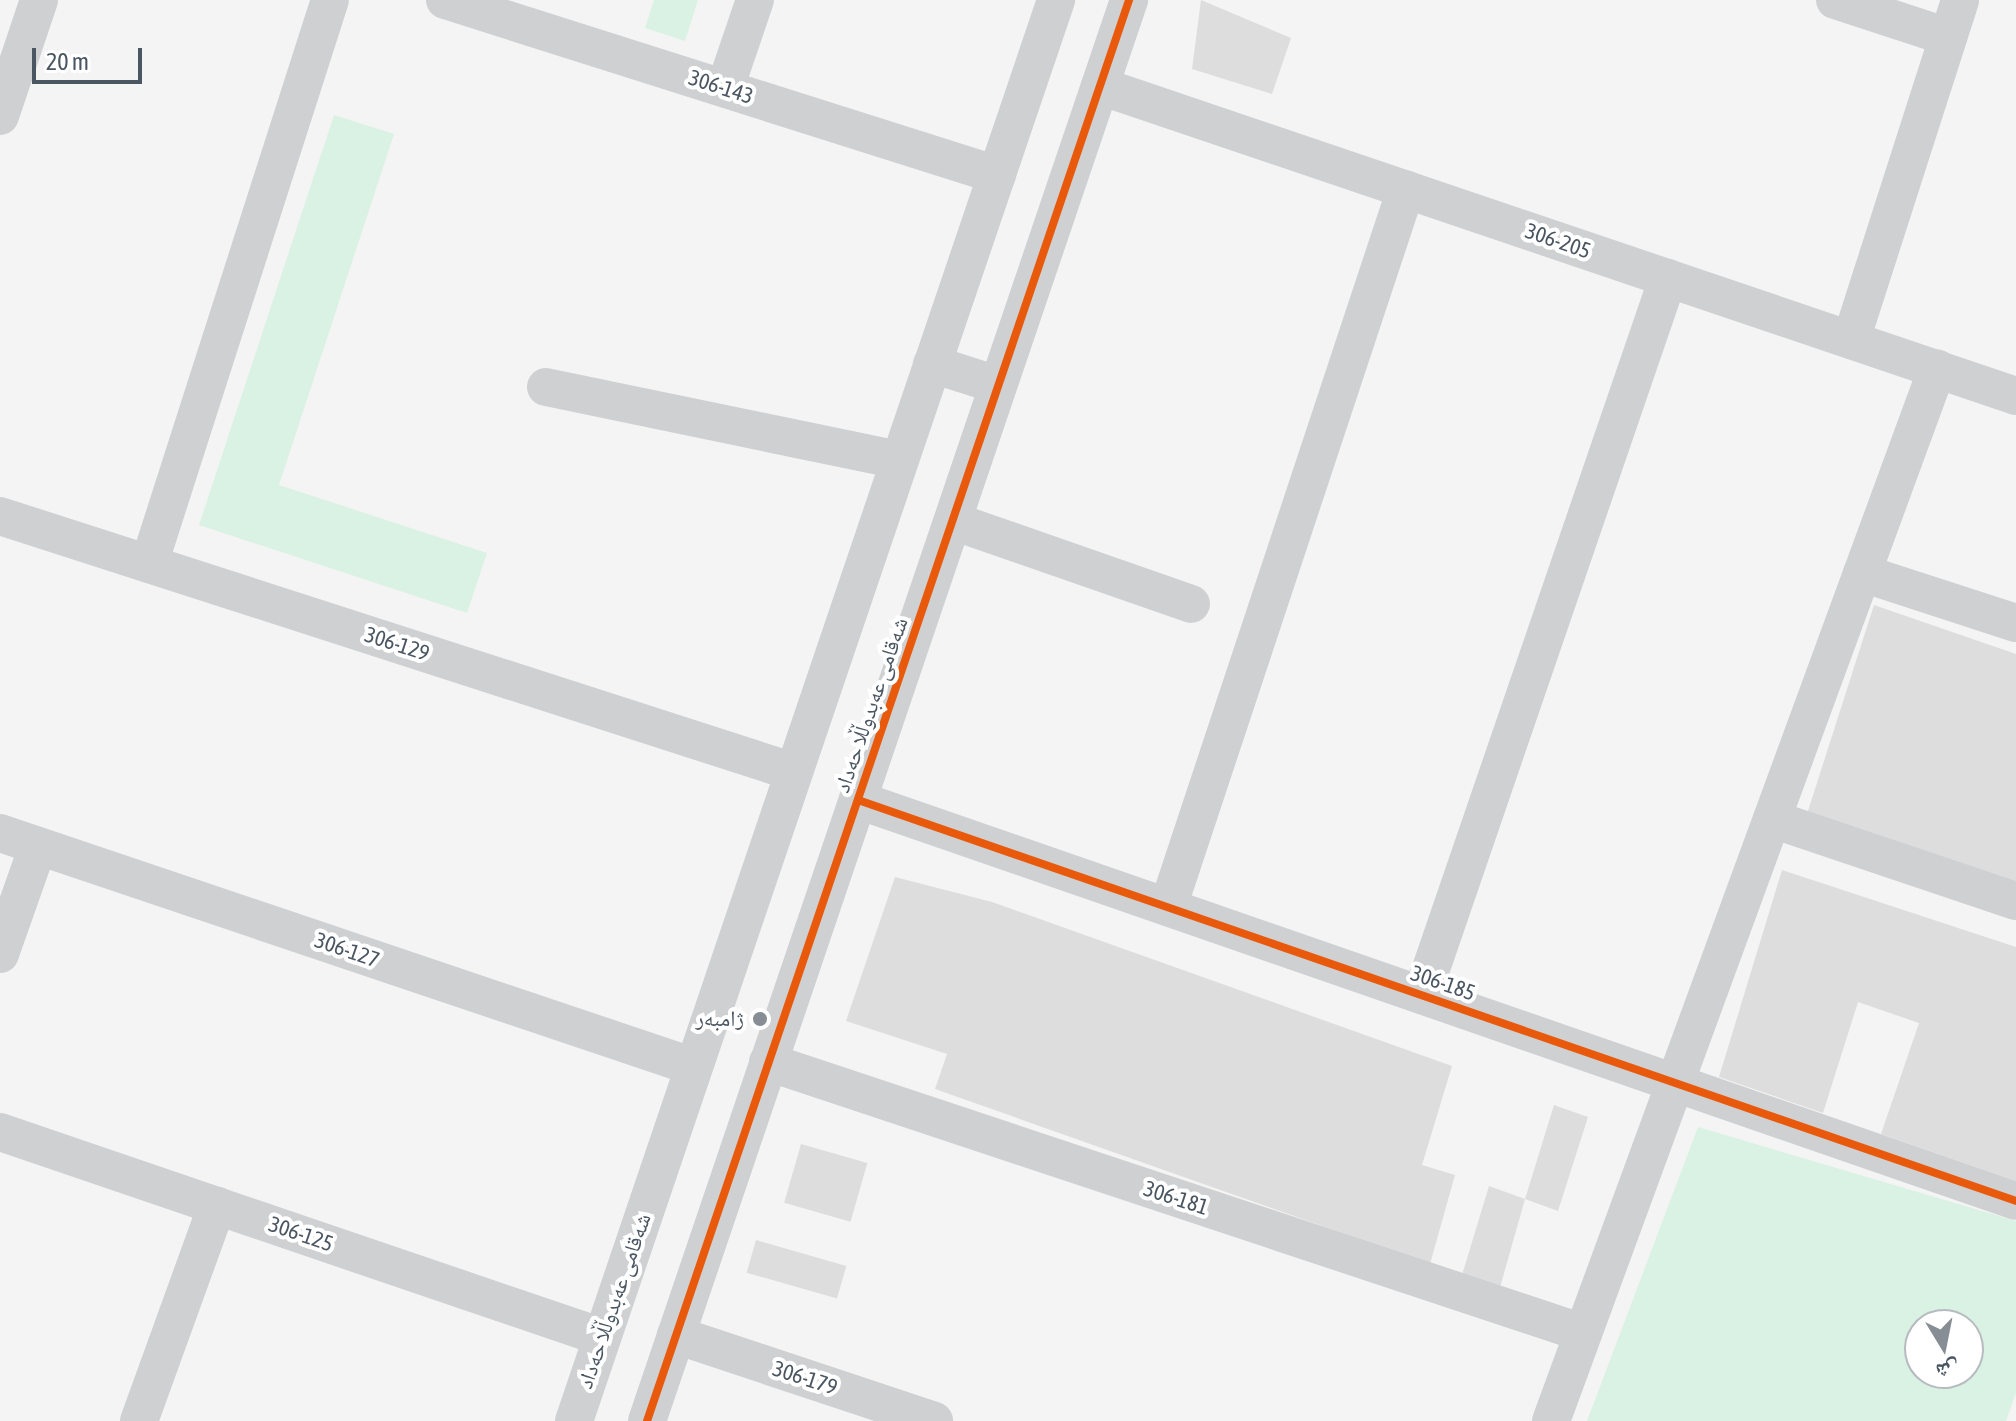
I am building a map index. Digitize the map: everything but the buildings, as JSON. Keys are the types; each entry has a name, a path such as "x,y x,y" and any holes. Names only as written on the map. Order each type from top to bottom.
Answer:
{"street":[{"path":"0,116 39,0"},
{"path":"149,564 330,0"},
{"name":"306-143","path":"445,0 997,175"},
{"path":"725,88 755,0"},
{"name":"شەقامی عەبدوڵڵا حەداد","path":"574,1421 1056,0"},
{"name":"شەقامی عەبدوڵڵا حەداد","path":"647,1421 1129,0"},
{"path":"1835,0 1948,37"},
{"path":"1851,340 1960,0"},
{"name":"306-205","path":"1100,86 2016,396"},
{"path":"1168,907 1406,189"},
{"path":"1422,995 1668,278"},
{"path":"932,364 998,385"},
{"path":"1551,1421 1937,369"},
{"path":"546,387 900,460"},
{"name":"306-129","path":"0,516 794,772"},
{"path":"953,521 1191,604"},
{"path":"1862,573 2016,623"},
{"name":"306-185","path":"858,800 2016,1201"},
{"path":"1772,819 2016,901"},
{"name":"306-127","path":"0,833 694,1067"},
{"path":"0,954 38,846"},
{"name":"306-181","path":"768,1062 1583,1333"},
{"name":"306-125","path":"0,1132 602,1337"},
{"path":"139,1421 217,1206"},
{"name":"306-179","path":"676,1335 934,1421"}],"green space":[{"path":"654,0 698,0 685,41 645,28"},
{"path":"334,115 394,134 279,485 487,553 467,613 199,525"},
{"path":"1698,1127 2016,1221 2016,1393 2006,1421 1587,1421"}],"cycle path":[{"path":"647,1421 1129,0"},
{"path":"858,800 2016,1201"}],"place":[{"name":"ژامبەر","path":"760,1019"}]}
